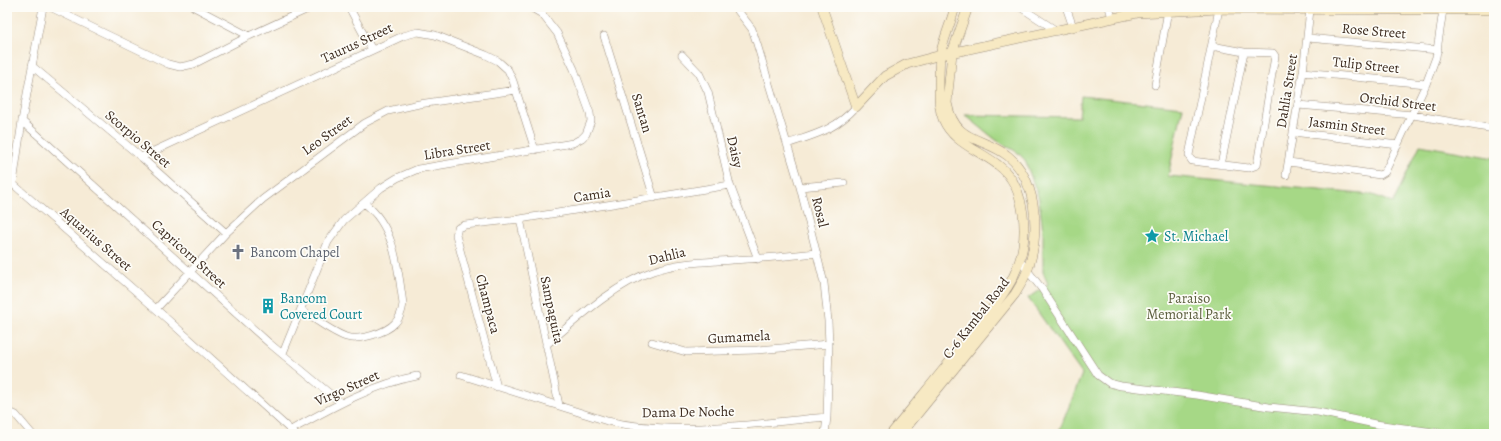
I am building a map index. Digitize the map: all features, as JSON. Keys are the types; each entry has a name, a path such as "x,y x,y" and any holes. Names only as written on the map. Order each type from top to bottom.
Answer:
{"main road":[{"path":"822,7 856,107 885,76 908,64 941,55 1137,13 1168,10 1249,8 1310,10 1377,8 1494,10"},
{"name":"C-6 Kambal Road","path":"891,434 1006,289 1020,261 1023,246 1023,213 1020,199 1012,180 1001,166 963,143 951,133 943,119 939,104 939,69 941,55 955,7"},
{"name":"C-6 Kambal Road","path":"901,434 1015,294 1028,270 1035,236 1034,212 1027,181 1023,173 1010,158 1000,151 968,136 954,122 947,103 952,53 968,7"}],"street":[{"name":"Aquarius Street","path":"43,7 22,121 13,184 156,309 293,432"},
{"path":"50,7 168,64 180,67 194,64 249,36 312,7"},
{"path":"194,7 249,36"},
{"path":"349,7 372,50"},
{"name":"Libra Street","path":"283,354 328,242 344,220 381,188 397,178 418,169 573,143 586,134 591,121 574,69 557,33 542,14 530,7"},
{"name":"Rosal","path":"735,7 752,29 800,187 824,283 829,344 826,434"},
{"path":"1020,7 1057,30"},
{"path":"1066,7 1073,27"},
{"path":"1109,7 1112,18"},
{"path":"1212,46 1244,52 1273,53 1275,56 1257,165 1249,168 1192,161 1189,156 1219,9"},
{"path":"1155,85 1168,10"},
{"name":"Dahlia Street","path":"1286,176 1308,38 1310,10"},
{"path":"1289,162 1380,175 1385,172 1413,115 1426,84 1438,50 1443,10"},
{"name":"Taurus Street","path":"141,157 372,50 404,36 418,32 435,35 498,61 508,70 535,150"},
{"name":"Santan","path":"604,36 654,198"},
{"name":"Rose Street","path":"1308,38 1438,50"},
{"path":"1221,165 1244,52"},
{"name":"Daisy","path":"682,55 699,73 708,92 730,185 758,259"},
{"name":"Scorpio Street","path":"32,66 141,157 226,233"},
{"name":"Tulip Street","path":"1303,72 1426,84"},
{"name":"Leo Street","path":"156,309 226,233 263,199 365,123 388,111 419,104 516,90"},
{"name":"Orchid Street","path":"1298,105 1413,115 1494,129"},
{"path":"787,144 831,128 840,123 856,107"},
{"name":"Capricorn Street","path":"22,121 269,343 341,403"},
{"name":"Jasmin Street","path":"1293,132 1398,146"},
{"path":"800,187 844,183"},
{"name":"Camia","path":"458,228 465,225 520,219 730,185"},
{"path":"301,310 347,337 372,335 386,330 395,323 402,313 403,304 393,246 387,230 373,210 364,203"},
{"name":"Sampaguita","path":"520,219 559,405"},
{"name":"Champaca","path":"458,228 456,235 497,387"},
{"name":"Dahlia","path":"546,345 615,290 652,271 671,265 687,263 758,259 816,253"},
{"path":"1020,261 1042,289 1098,375 1109,383 1269,407 1318,412 1375,424 1448,434"},
{"name":"Gumamela","path":"652,342 686,352 829,344"},
{"name":"Dama De Noche","path":"461,375 607,421 628,426 669,428 723,426 827,417"},
{"name":"Virgo Street","path":"293,432 341,403 400,379 417,376"},
{"path":"7,410 16,414 32,434"}],"green space":[{"name":"Paraiso Memorial Park","path":"1081,96 1183,107 1168,176 1373,195 1393,203 1420,145 1494,158 1494,434 1058,434 1082,374 1028,298 1048,284 1043,272 1043,231 1039,199 1025,160 1017,152 996,140 965,115 1079,117"}],"place":[{"name":"St. Michael","path":"1152,236"},
{"name":"Bancom Chapel","path":"238,252"},
{"name":"Bancom Covered Court","path":"268,306"}]}
